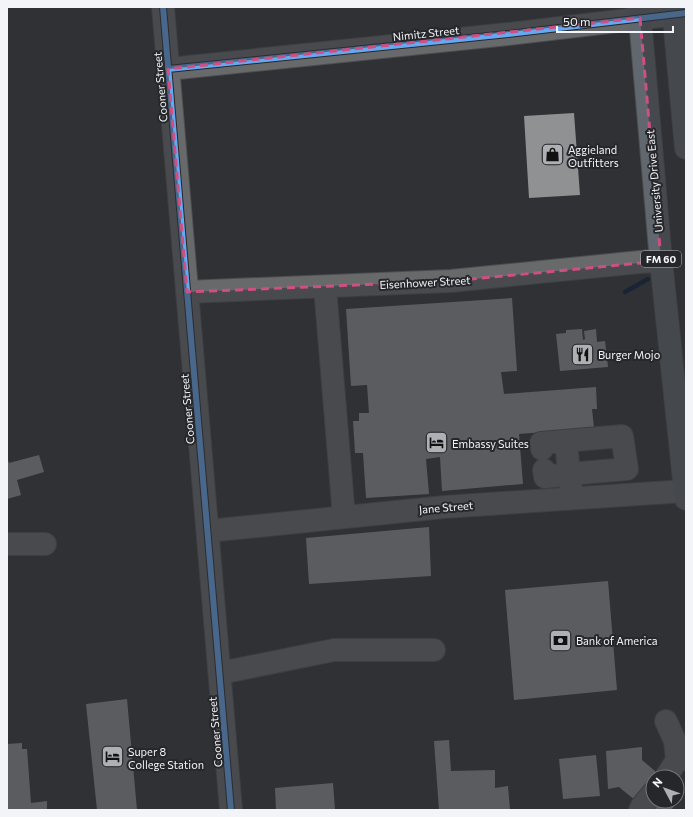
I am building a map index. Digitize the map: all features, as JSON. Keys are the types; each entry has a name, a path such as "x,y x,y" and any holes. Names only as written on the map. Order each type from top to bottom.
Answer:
{"main road":[{"path":"678,11 686,148"},
{"name":"University Drive East","path":"639,13 686,495"}],"street":[{"name":"Cooner Street","path":"163,7 231,810"},
{"name":"Nimitz Street","path":"168,69 508,34 639,13 678,11"},
{"name":"Eisenhower Street","path":"187,292 451,281 662,261"},
{"path":"325,287 344,517"},
{"path":"622,436 626,468 545,477 541,443 566,440 622,436"},
{"path":"566,440 572,498"},
{"name":"Jane Street","path":"208,531 444,507 572,498 686,495"},
{"path":"7,544 45,544"},
{"path":"220,673 334,650 434,650"},
{"path":"666,721 675,741 676,765"}],"highlighted area":[{"path":"640,18 661,261 451,281 187,292 168,69"}],"building":[{"name":"Aggieland Outfitters","path":"574,113 580,195 529,198 524,116"},
{"path":"512,298 517,371 501,372 504,394 596,387 597,409 592,409 594,428 519,434 523,484 442,491 440,457 426,459 429,494 366,498 363,453 355,453 353,421 359,421 359,413 369,413 367,385 351,386 346,309"},
{"name":"Burger Mojo","path":"582,329 583,340 585,339 584,331 596,329 597,342 605,341 608,367 560,371 556,334 566,333 566,330"},
{"path":"39,455 44,472 17,480 21,495 7,499 7,457 9,463"},
{"path":"429,527 431,576 309,584 306,538"},
{"name":"Bank of America","path":"608,581 617,690 514,700 505,590"},
{"name":"Super 8 College Station","path":"127,699 137,810 97,810 86,704"},
{"path":"449,740 451,771 495,770 495,788 508,786 510,810 439,810 434,741"},
{"path":"22,743 22,749 27,749 31,803 47,801 47,810 7,810 7,744"},
{"path":"642,747 642,760 653,769 645,769 645,808 619,787 608,789 606,751"},
{"path":"596,755 600,796 563,799 559,759"},
{"path":"333,783 335,810 276,810 275,788"},
{"path":"646,809 672,809 671,810"}],"waterway":[{"path":"625,292 648,279"}],"cycle path":[{"path":"163,7 231,810"},
{"path":"168,69 508,34 686,13"}],"place":[{"name":"Aggieland Outfitters","path":"552,155"},
{"name":"Burger Mojo","path":"582,354"},
{"name":"Embassy Suites","path":"437,443"},
{"name":"Bank of America","path":"561,640"},
{"name":"Super 8 College Station","path":"112,757"}]}
